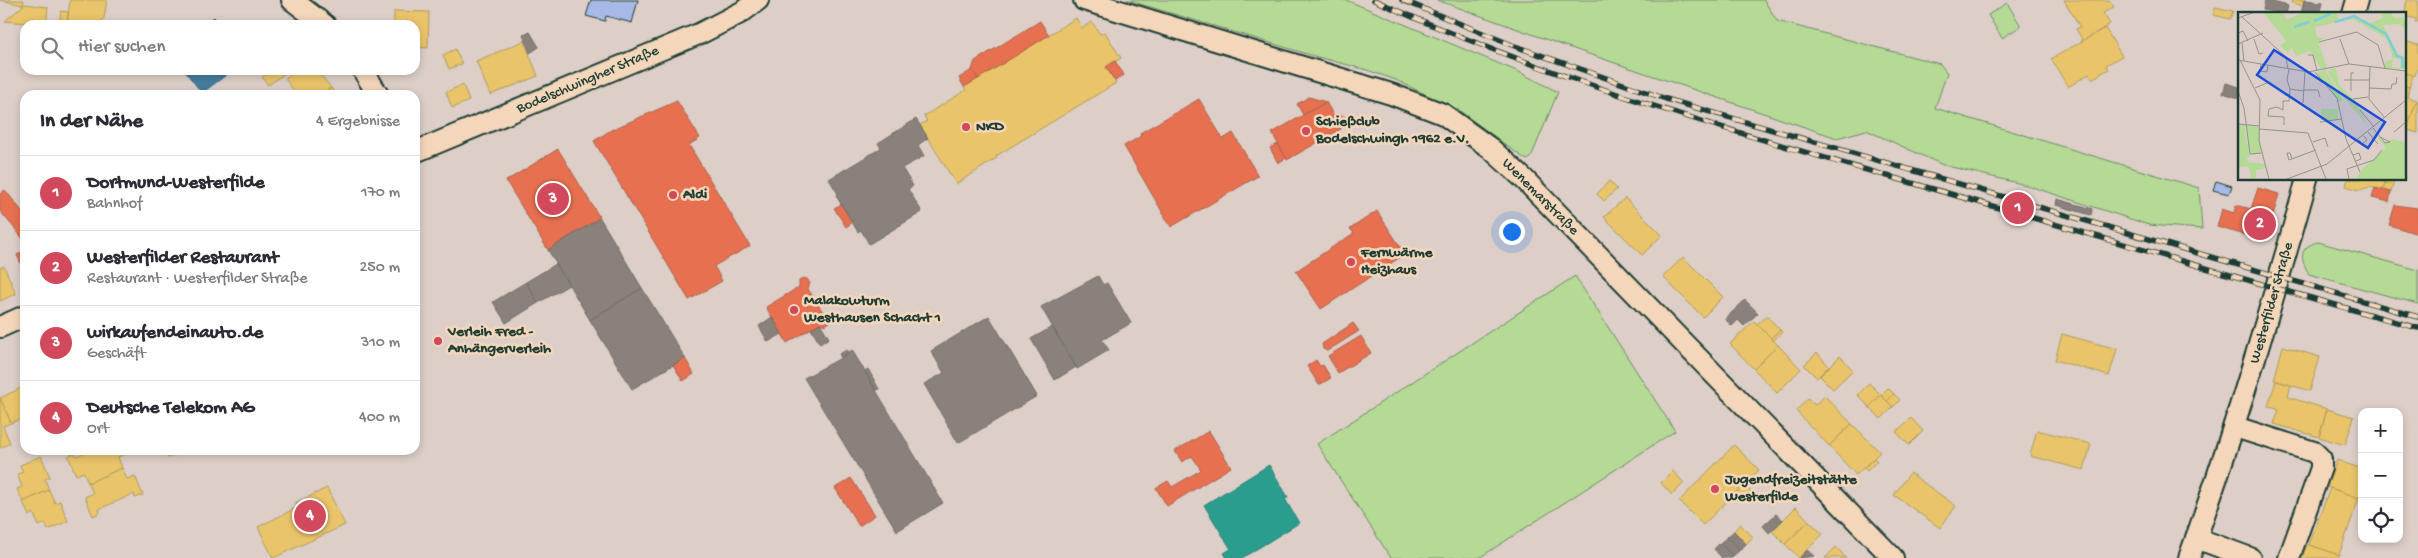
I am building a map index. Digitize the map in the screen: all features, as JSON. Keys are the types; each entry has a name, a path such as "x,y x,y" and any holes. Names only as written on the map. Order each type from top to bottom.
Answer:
{"street":[{"path":"292,0 318,20"},
{"name":"Bodelschwingher Straße","path":"420,150 701,33 742,12 758,0"},
{"name":"Wenemarstraße","path":"1084,0 1391,94 1443,114 1490,148 1524,179 1894,558"},
{"path":"366,75 375,90"},
{"name":"Westerfilder Straße","path":"2189,558 2235,427 2283,270 2307,180"},
{"path":"0,327 20,318"},
{"path":"2235,427 2314,452 2321,459 2322,468 2289,558"},
{"path":"2196,538 2250,558"}],"green space":[{"path":"1127,0 1346,0 1519,72 1558,92 1532,155 1528,160 1460,111 1396,80"},
{"path":"1437,0 1764,0 1777,21 1940,64 1947,73 1935,108 2199,188 2202,229 2149,225 2026,185 1943,165 1866,130 1837,138 1562,45"},
{"path":"2007,3 2021,26 2002,38 1988,15"},
{"path":"2318,242 2418,270 2418,304 2309,274 2303,259 2304,250"},
{"path":"1575,276 1675,431 1479,558 1391,558 1317,444"}],"building: Wohnen":[{"path":"0,0 24,0 23,5"},
{"path":"70,0 107,0 103,20 68,20"},
{"path":"2064,0 2109,0 2114,7 2103,13 2110,24 2083,41 2076,29 2080,27"},
{"path":"2293,0 2304,0 2303,6 2292,3"},
{"path":"2407,0 2418,0 2418,22 2415,22 2416,19 2406,16 2405,12"},
{"path":"25,4 48,7 47,20 20,20 20,22 5,21"},
{"path":"2215,7 2233,11 2230,19 2213,15"},
{"path":"61,11 68,12 67,20 60,20"},
{"path":"394,11 429,12 428,48 420,47 420,20 394,20"},
{"path":"1076,18 1082,28 1092,22 1100,34 1105,32 1121,58 1106,67 1116,83 996,156 997,158 956,184 920,125 927,121 924,116 966,90 964,87"},
{"path":"2105,28 2122,56 2106,65 2109,69 2092,79 2089,74 2068,87 2051,59"},
{"path":"524,41 538,76 490,95 476,61"},
{"path":"2406,42 2418,45 2418,66 2415,76 2406,74"},
{"path":"455,49 462,64 449,69 443,55"},
{"path":"2406,73 2413,75 2409,87 2406,86"},
{"path":"265,75 283,75 268,85 262,77"},
{"path":"290,75 321,75 331,88 328,90 293,90 285,79"},
{"path":"463,85 469,101 452,108 446,92"},
{"path":"2406,86 2409,87 2406,97"},
{"path":"2406,97 2417,100 2406,130"},
{"path":"2416,102 2418,102 2418,133 2407,130"},
{"path":"2348,180 2374,180 2385,183 2383,190 2370,187 2359,190 2346,186"},
{"path":"2386,180 2394,180 2393,185 2385,183"},
{"path":"1609,181 1617,189 1604,201 1597,194"},
{"path":"2385,183 2393,185 2391,192 2383,190"},
{"path":"1625,198 1662,235 1642,255 1604,217"},
{"path":"1683,257 1723,297 1703,317 1663,277"},
{"path":"4,266 16,294 0,301 0,268"},
{"path":"1767,316 1780,330 1771,338 1757,324"},
{"path":"1754,321 1778,345 1754,369 1730,344"},
{"path":"1780,330 1782,332 1773,341 1771,338"},
{"path":"2062,334 2117,349 2109,376 2055,360"},
{"path":"1778,345 1801,369 1777,393 1754,369"},
{"path":"2283,346 2320,357 2310,391 2274,380"},
{"path":"1817,353 1829,366 1817,378 1804,365"},
{"path":"1840,356 1853,370 1833,389 1820,376"},
{"path":"2276,381 2291,385 2288,397 2327,409 2319,437 2274,424 2279,410 2268,406"},
{"path":"1869,383 1881,395 1869,407 1858,395"},
{"path":"20,388 20,419 11,423 0,398"},
{"path":"1888,388 1894,394 1887,401 1881,395"},
{"path":"1894,394 1900,400 1893,407 1887,401"},
{"path":"1881,395 1893,407 1881,419 1869,407"},
{"path":"1825,396 1852,424 1829,446 1796,411 1808,398 1815,405"},
{"path":"0,398 11,423 3,426 10,443 0,448"},
{"path":"2327,409 2354,417 2345,445 2319,437"},
{"path":"1911,418 1923,431 1909,445 1896,432"},
{"path":"1852,424 1880,452 1856,475 1829,446"},
{"path":"2037,430 2091,444 2084,470 2030,456"},
{"name":"Jugendfreizeitstätte Westerfilde","path":"1734,445 1759,470 1703,525 1679,501"},
{"path":"123,455 118,457 122,468 88,483 84,472 76,475 68,456"},
{"path":"41,456 50,477 45,479 49,490 23,502 17,489 22,487 17,474 23,472 20,465"},
{"path":"1874,458 1877,461 1867,471 1864,468"},
{"path":"2337,460 2358,468 2358,498 2327,487"},
{"path":"122,468 127,479 135,476 143,495 135,498 134,494 99,509 100,513 93,516 85,497 93,493 88,483"},
{"path":"1673,471 1684,483 1672,495 1661,483"},
{"path":"1910,473 1956,506 1940,528 1894,495"},
{"path":"1744,485 1751,492 1743,500 1736,493"},
{"path":"327,488 345,525 273,558 258,527 298,507 296,503"},
{"path":"2330,488 2358,498 2339,555 2309,545"},
{"path":"49,490 55,503 60,501 68,521 48,530 45,523 39,526 33,513 29,516 23,502"},
{"path":"1796,507 1809,521 1785,544 1772,531"},
{"path":"1809,521 1823,534 1799,558 1785,544"},
{"path":"1740,524 1753,537 1746,544 1734,531"},
{"path":"2307,544 2339,555 2338,558 2302,558"},
{"path":"1836,547 1846,558 1825,558"}],"building: Handel":[{"path":"1040,21 1049,35 978,79 972,70 975,61"},
{"path":"1115,61 1124,75 1115,81 1106,67"},
{"path":"972,70 978,79 964,87 959,78"},
{"path":"1309,97 1326,102 1303,115 1297,104"},
{"path":"1199,99 1223,139 1233,133 1258,176 1171,227 1124,146 1141,136 1140,133"},
{"name":"Aldi","path":"677,101 700,138 689,145 750,246 714,266 722,281 689,300 594,141 611,130"},
{"name":"Schießclub Bodelschwingh 1962 e.V.","path":"1326,102 1341,129 1287,160 1272,133"},
{"path":"1339,115 1353,119 1353,121 1341,128 1334,117"},
{"path":"1278,144 1286,158 1278,163 1270,148"},
{"path":"558,149 600,218 548,250 506,181"},
{"path":"2258,188 2279,194 2266,241 2217,227 2222,209 2234,213 2236,205 2251,209"},
{"path":"2375,188 2391,192 2389,202 2372,198"},
{"path":"5,190 20,209 20,235 0,211 0,194"},
{"path":"842,204 853,222 846,227 834,208"},
{"path":"2395,205 2418,208 2418,234 2389,225"},
{"name":"Fernwärme Heizhaus","path":"1377,211 1405,254 1321,309 1296,271 1354,233 1350,229"},
{"name":"Malakowturm Westhausen Schacht 1","path":"803,278 807,279 810,283 808,289 823,312 828,313 831,317 830,322 825,325 820,323 787,343 766,307 799,287 799,281"},
{"path":"1353,323 1359,331 1327,351 1323,349 1322,344"},
{"path":"1361,336 1371,353 1338,373 1328,356"},
{"path":"685,358 694,374 683,381 673,365"},
{"path":"1316,360 1320,366 1323,365 1331,378 1319,385 1307,366"},
{"path":"1209,431 1231,467 1167,506 1156,488 1168,481 1172,487 1201,470 1192,456 1182,462 1175,451"},
{"path":"851,478 875,515 859,526 835,488"}],"building: Schulen":[{"path":"1269,465 1288,497 1285,499 1299,523 1242,558 1227,558 1224,553 1231,549 1204,505"}],"building: Öffentlich":[{"path":"188,75 226,75 206,90 200,90"}],"building: Industrie":[{"path":"2265,0 2288,6 2286,12 2263,10"},
{"path":"2304,0 2323,2 2320,12 2301,12"},
{"path":"530,32 539,47 530,53 523,35"},
{"path":"2226,83 2238,87 2238,98 2223,93"},
{"path":"916,119 928,138 918,145 924,156 902,168 913,186 908,189 922,212 869,244 861,230 858,232 838,199 836,195 838,194 829,179 881,148 878,143"},
{"path":"2057,199 2093,209 2091,215 2056,205"},
{"path":"600,218 642,288 590,320 548,250"},
{"path":"556,264 569,285 538,303 526,282"},
{"path":"1098,276 1103,285 1107,283 1131,323 1102,340 1109,350 1077,369 1041,307"},
{"path":"526,282 538,303 506,323 493,302"},
{"path":"642,288 685,358 632,389 590,320"},
{"path":"1745,300 1758,313 1744,326 1738,320 1732,326 1725,319"},
{"path":"989,316 1037,396 958,443 924,384 944,373 931,351"},
{"path":"772,317 782,334 768,342 759,326"},
{"path":"820,323 829,338 820,344 811,329"},
{"path":"1052,327 1076,367 1055,380 1031,339"},
{"path":"847,350 849,354 841,358 839,354"},
{"path":"852,350 943,503 897,531 804,378"},
{"path":"868,369 879,389 876,391 865,371"},
{"path":"1776,514 1783,520 1769,533 1763,526"},
{"path":"1734,531 1746,544 1740,550 1727,537"},
{"path":"1727,537 1740,550 1733,556 1720,543"},
{"path":"1720,543 1733,556 1732,558 1722,558 1714,549"},
{"path":"1807,550 1814,556 1799,558"}],"building: Sonstige":[{"path":"591,0 638,0 632,23 606,16 605,21 586,16"},
{"path":"2216,181 2232,186 2229,194 2213,190"}],"railway":[{"path":"1374,0 1443,30 1514,57 1585,83 1729,130 2418,328"},
{"path":"1402,0 1512,45 1666,99 2418,317"}],"place":[{"name":"NKD","path":"966,127"},
{"name":"Schießclub Bodelschwingh 1962 e.V.","path":"1306,131"},
{"name":"Aldi","path":"673,195"},
{"name":"wirkaufendeinauto.de","path":"553,199"},
{"name":"Dortmund-Westerfilde","path":"2018,208"},
{"name":"Westerfilder Restaurant","path":"2260,224"},
{"name":"Fernwärme Heizhaus","path":"1351,262"},
{"name":"Malakowturm Westhausen Schacht 1","path":"794,310"},
{"name":"Verleih Fred - Anhängerverleih","path":"438,341"},
{"name":"Jugendfreizeitstätte Westerfilde","path":"1715,489"},
{"name":"Deutsche Telekom AG","path":"310,516"}]}
